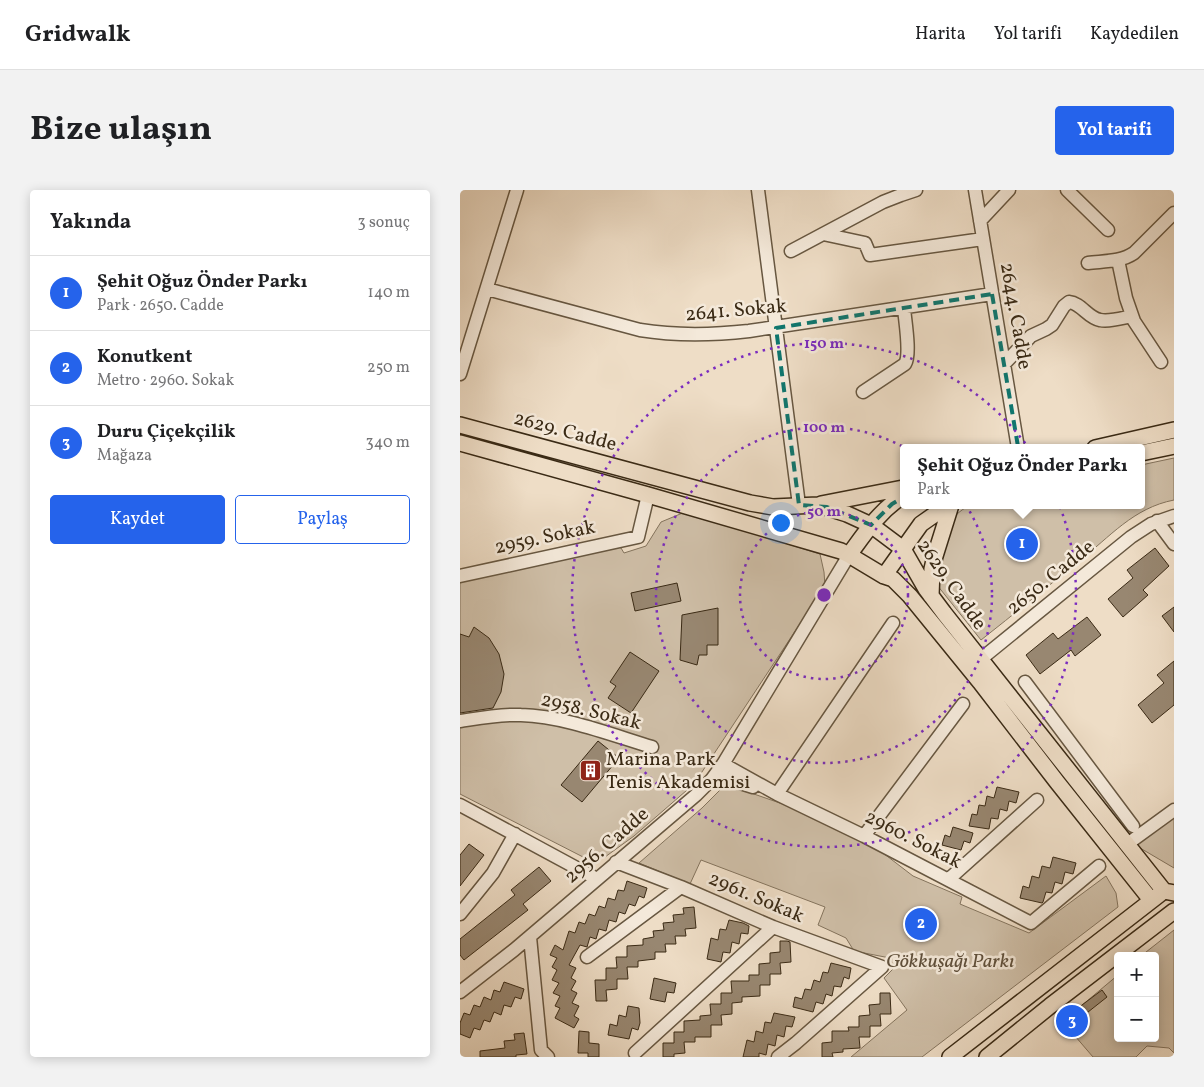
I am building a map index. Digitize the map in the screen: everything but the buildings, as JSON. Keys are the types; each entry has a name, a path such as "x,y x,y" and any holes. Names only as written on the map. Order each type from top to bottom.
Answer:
{"main road":[{"name":"2629. Cadde","path":"460,425 750,503 773,507 818,505 847,514 871,525 903,548 931,596 1055,755 1126,845 1171,889"},
{"path":"1113,444 1174,430"},
{"name":"2629. Cadde","path":"460,443 841,551 884,576 893,579 917,604 980,682 1151,900"},
{"path":"1145,452 1174,446"},
{"path":"818,505 900,489"},
{"path":"849,555 871,525 900,498"},
{"path":"884,576 921,524 944,509"},
{"path":"931,596 932,569 949,509"},
{"path":"950,1057 1151,900 1171,889"},
{"path":"987,1057 1174,910 1151,900"}],"street":[{"path":"460,374 517,190"},
{"path":"758,190 799,505"},
{"path":"792,251 883,202 916,190"},
{"name":"2644. Cadde","path":"975,190 1017,444"},
{"path":"980,221 1009,190"},
{"path":"1067,190 1108,230"},
{"path":"1088,263 1128,257 1174,213"},
{"path":"823,234 865,243 870,255 983,239"},
{"path":"1118,260 1132,316 1137,327 1161,362"},
{"name":"2641. Sokak","path":"486,289 626,327 656,333 683,335 776,328 992,294"},
{"path":"1004,364 1031,336 1052,324 1064,306 1069,302 1075,303 1094,318 1101,321 1132,316"},
{"path":"863,392 905,364 908,352 904,308"},
{"name":"2959. Sokak","path":"460,576 638,537 648,495"},
{"name":"2650. Cadde","path":"981,659 1131,537 1157,521 1174,516"},
{"path":"1157,521 1174,544"},
{"name":"2956. Cadde","path":"460,992 530,937 716,775 849,555"},
{"path":"777,794 893,623"},
{"path":"1025,682 1133,826"},
{"path":"864,836 963,704"},
{"name":"2958. Sokak","path":"460,721 504,715 541,717 589,728 652,747"},
{"path":"1055,755 1071,744"},
{"name":"2960. Sokak","path":"723,764 777,794 949,879 1031,923 1099,866"},
{"name":"2960. Sokak","path":"716,775 777,794"},
{"path":"949,879 1037,800"},
{"path":"462,810 515,834 597,879"},
{"path":"1126,845 1174,810"},
{"path":"460,914 492,873 515,834"},
{"name":"2961. Sokak","path":"616,862 681,887 773,927 882,967 778,1057"},
{"path":"587,958 681,887"},
{"path":"635,1053 773,927"},
{"path":"530,937 541,1055"},
{"path":"514,950 533,972"}],"highlighted area":[{"path":"992,294 1021,464 927,484 892,504 871,525 827,507 799,505 776,328"}],"green space":[{"path":"1174,458 1174,500 1159,504 1134,516 981,640 937,585 948,530 956,515 964,509 1145,509 1145,464"},
{"path":"685,512 820,554 825,586 694,784 634,836 605,857 585,858 460,794 460,581 613,545 621,548 624,553 646,546 661,522"},
{"name":"Gökkuşağı Parkı","path":"728,785 800,810 870,843 913,876 962,897 960,904 1029,933 1106,876 1116,893 1118,907 922,1057 851,1057 907,1010 884,978 893,969 890,958 854,951 846,938 818,925 825,907 701,860 690,884 639,863 723,787"},
{"path":"1174,817 1174,868 1135,845"},
{"path":"1174,930 1174,1053 1169,1048 1147,1046 1136,1057 1093,1057 1075,1036 1087,1025 1075,1011 1114,978 1114,1042 1159,1042 1159,952 1146,952"}],"place":[{"name":"Şehit Oğuz Önder Parkı","path":"1022,544"},
{"name":"Marina Park Tenis Akademisi","path":"590,771"},
{"name":"Konutkent","path":"921,924"},
{"name":"Duru Çiçekçilik","path":"1072,1021"}]}
